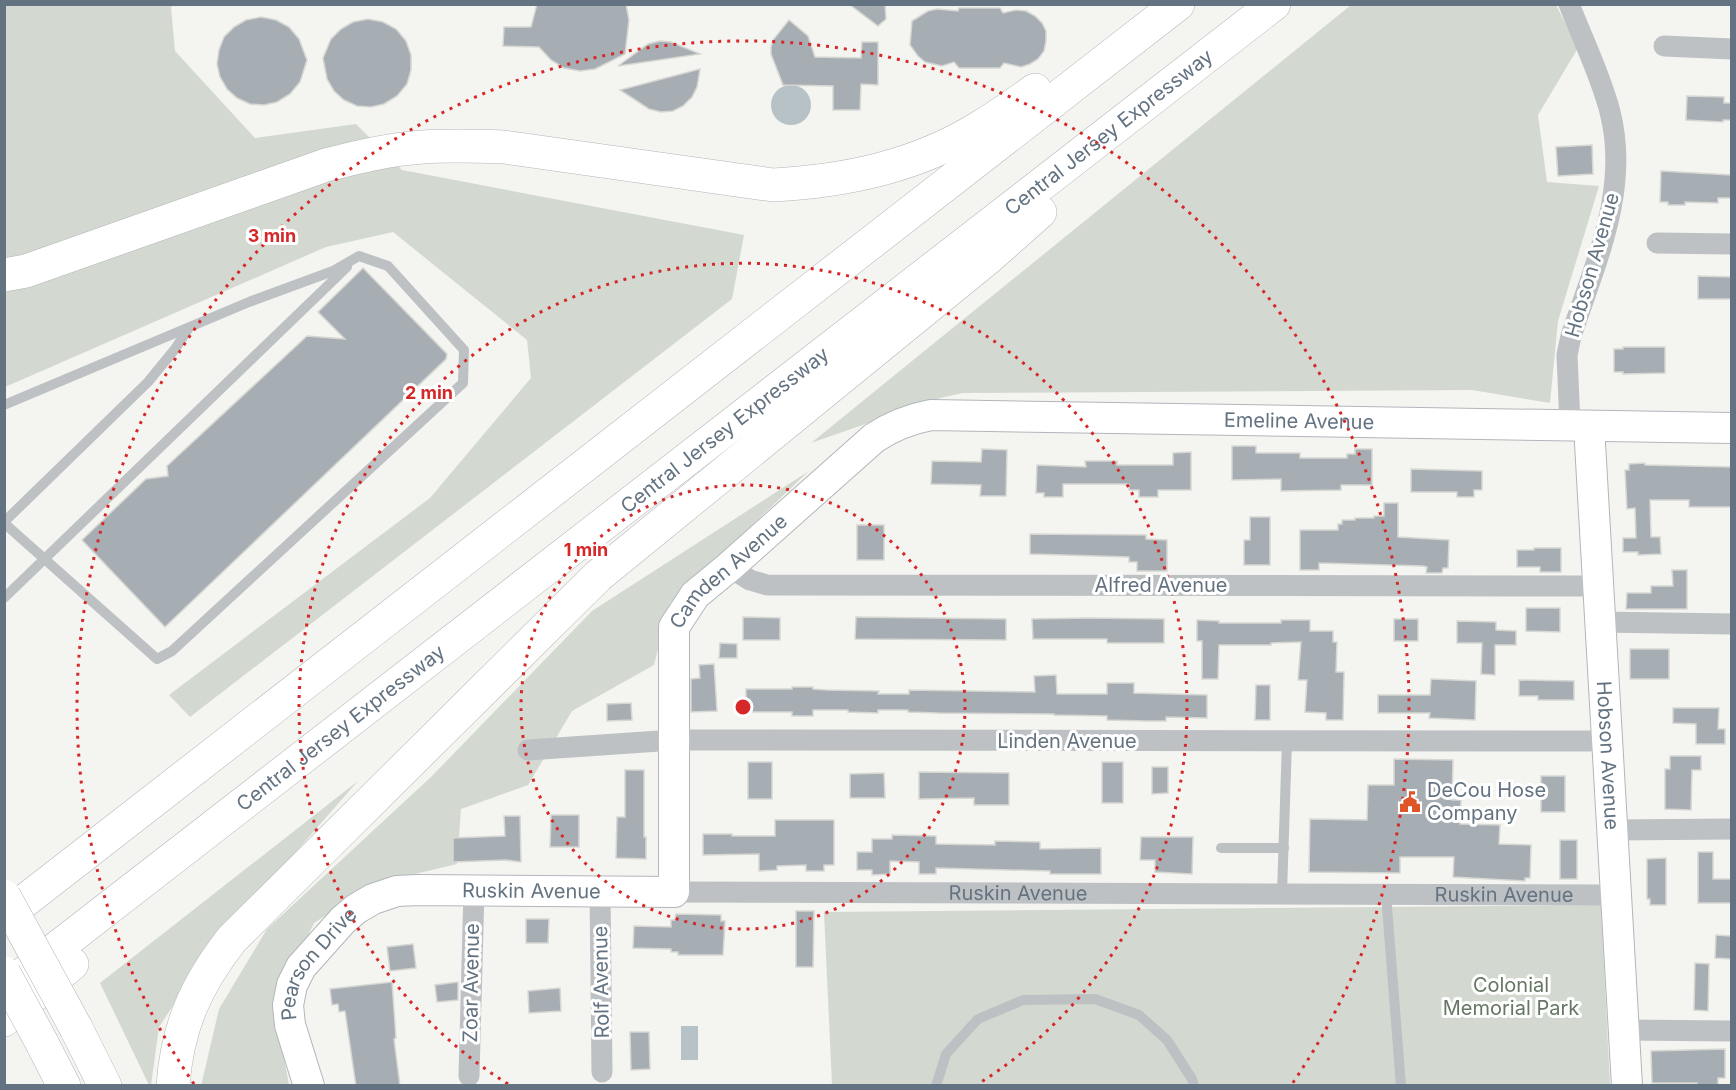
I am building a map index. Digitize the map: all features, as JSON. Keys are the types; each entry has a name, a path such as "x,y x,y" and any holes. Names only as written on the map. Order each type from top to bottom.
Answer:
{"highway":[{"path":"4,274 26,271 326,165 374,153 422,147 504,147 773,185 816,183 864,175 905,163 944,147 981,127 1161,4"},
{"path":"4,917 1178,4"},
{"path":"173,1086 182,1028 193,999 210,968 232,939 589,584 988,258 1265,12"},
{"name":"Central Jersey Expressway","path":"4,989 1265,12"},
{"path":"4,1020 252,815 435,656"},
{"path":"4,896 105,1086"},
{"path":"4,973 64,1086"}],"street":[{"name":"Hobson Avenue","path":"1569,4 1608,105 1616,147 1616,183 1611,215 1571,336 1567,355 1579,426 1598,586 1627,1086"},
{"path":"1664,46 1731,49"},
{"path":"1657,243 1731,244"},
{"name":"Emeline Avenue","path":"874,438 911,419 931,415 1731,428"},
{"name":"Camden Avenue","path":"674,892 674,627 695,595 874,438"},
{"name":"Alfred Avenue","path":"729,567 750,580 767,585 1598,586"},
{"path":"1600,622 1731,624"},
{"name":"Linden Avenue","path":"528,750 674,740 1607,741"},
{"path":"1612,830 1731,830"},
{"name":"Ruskin Avenue","path":"418,890 1616,895"},
{"name":"Pearson Drive","path":"309,1086 290,1025 288,1005 292,985 301,967 343,920 356,909 373,899 397,891 418,890"},
{"name":"Zoar Avenue","path":"469,1076 474,890"},
{"name":"Rolf Avenue","path":"600,891 602,1072"},
{"path":"1623,1030 1731,1031"}],"lane":[{"path":"4,598 359,256"},
{"path":"4,405 249,302 333,270 359,256 388,266 464,351 463,383 172,651 157,659 4,522 148,382 175,349 188,328"},
{"path":"1282,893 1287,741"},
{"path":"1221,848 1284,848"},
{"path":"1386,894 1401,1086"},
{"path":"936,1086 946,1054 978,1019 1023,1000 1095,999 1139,1015 1167,1040 1192,1079 1194,1086"}],"green space":[{"path":"5,5 176,5 171,7 175,51 255,138 356,124 402,170 744,235 732,299 190,717 169,695 430,498 531,378 527,340 393,232 326,247 5,387"},
{"path":"1351,5 1556,5 1578,48 1538,115 1547,182 1599,186 1558,321 1550,403 1472,390 963,393 940,398 811,443"},
{"path":"809,471 670,603 654,665 572,711 528,785 461,809 457,864 377,883 314,923 284,985 282,1047 289,1085 201,1086 219,1009 267,929 432,776 592,611"},
{"path":"358,781 209,951 159,1027 151,1085 149,1085 100,983"},
{"name":"Colonial Memorial Park","path":"1601,905 1610,1085 832,1085 824,912"}],"shaded area":[{"path":"791,85 805,91 811,105 805,119 791,125 777,119 771,105 777,91"},
{"path":"681,1026 698,1026 698,1060 681,1060"}],"building":[{"path":"537,4 626,4 629,20 625,54 595,69 580,71 564,68 551,60 539,47 503,46 504,27 531,27"},
{"path":"849,4 885,4 886,19 878,26"},
{"path":"959,8 1000,8 1003,13 1016,10 1026,11 1042,23 1046,31 1044,51 1038,59 1021,67 1004,63 1000,68 959,68 954,62 942,66 925,62 910,45 912,21 928,11 937,9 958,11"},
{"path":"261,17 276,20 289,27 299,39 307,60 300,82 290,94 277,102 264,105 250,104 237,98 227,89 220,77 217,64 224,37 246,20"},
{"path":"368,19 383,22 396,29 406,41 411,55 411,70 407,84 397,96 384,104 371,107 357,106 344,100 334,91 327,79 323,58 331,39 341,29 353,22"},
{"path":"789,20 808,36 815,57 861,58 862,42 878,42 878,85 861,84 860,110 833,110 833,86 783,85 771,54 771,47 773,40"},
{"path":"660,41 671,42 700,54 618,66 648,44"},
{"path":"700,69 697,87 692,97 683,106 673,111 661,112 649,109 620,90"},
{"path":"1687,96 1724,97 1724,103 1731,103 1731,120 1723,120 1723,122 1686,120"},
{"path":"1592,145 1593,174 1558,176 1556,147"},
{"path":"1661,171 1731,175 1731,198 1718,198 1718,203 1685,202 1685,205 1668,205 1668,202 1660,202"},
{"path":"363,268 447,354 446,359 165,627 82,540 146,479 168,476 167,466 307,336 345,339 318,312"},
{"path":"1698,276 1731,277 1731,299 1698,299"},
{"path":"1623,347 1665,347 1665,373 1623,374 1623,372 1614,372 1614,349 1623,349"},
{"path":"1232,446 1256,446 1256,453 1300,453 1300,458 1347,458 1347,454 1355,454 1355,449 1372,449 1372,485 1341,485 1341,490 1281,491 1281,479 1232,480"},
{"path":"982,449 1007,450 1006,496 980,496 981,485 931,484 932,461 981,462"},
{"path":"1191,452 1191,490 1158,490 1158,497 1139,497 1139,490 1129,490 1129,484 1063,484 1063,497 1044,497 1044,493 1036,493 1037,465 1086,467 1085,461 1117,461 1117,465 1173,465 1173,453"},
{"path":"1645,463 1645,465 1731,467 1731,507 1689,507 1689,500 1650,500 1651,537 1660,537 1661,554 1638,555 1638,552 1623,552 1623,538 1636,538 1635,508 1627,509 1625,470 1629,470 1629,464"},
{"path":"1411,469 1482,471 1482,490 1474,490 1474,497 1457,497 1457,492 1411,492"},
{"path":"1384,503 1398,503 1398,537 1449,540 1448,568 1443,568 1442,573 1426,573 1427,567 1423,566 1319,563 1319,570 1300,570 1300,530 1338,530 1338,524 1342,524 1342,520 1384,516"},
{"path":"1250,517 1270,517 1270,565 1244,565 1244,540 1250,540"},
{"path":"857,525 884,525 884,560 857,560"},
{"path":"1030,534 1146,535 1146,539 1167,540 1167,571 1137,571 1137,562 1129,562 1129,557 1030,554"},
{"path":"1534,548 1561,548 1561,572 1540,572 1540,567 1517,567 1517,550 1534,550"},
{"path":"1672,570 1687,570 1687,609 1626,609 1627,593 1651,593 1651,586 1673,586"},
{"path":"1526,608 1560,608 1560,632 1526,631"},
{"path":"743,617 780,618 780,640 743,640"},
{"path":"856,617 1006,619 1006,640 855,639"},
{"path":"1032,619 1164,619 1164,643 1107,643 1107,639 1033,639"},
{"path":"1394,619 1418,619 1418,641 1394,641"},
{"path":"1197,620 1219,621 1219,623 1281,623 1281,620 1310,620 1310,631 1333,631 1333,642 1337,642 1336,672 1344,672 1343,720 1326,720 1326,713 1305,712 1307,680 1298,680 1301,642 1271,643 1271,645 1219,645 1218,679 1202,679 1202,641 1197,641"},
{"path":"1457,621 1496,622 1496,630 1516,631 1516,645 1495,645 1495,675 1481,674 1482,643 1457,643"},
{"path":"720,643 737,644 737,658 719,658"},
{"path":"1630,649 1669,649 1669,679 1630,679"},
{"path":"714,664 717,711 691,712 691,679 700,678 699,665"},
{"path":"1056,675 1057,694 1107,694 1107,683 1134,683 1134,693 1207,695 1207,718 1166,717 1166,721 1107,720 1107,716 938,713 908,712 908,710 878,710 878,713 813,710 813,716 792,716 792,712 746,712 746,689 813,687 813,689 827,690 879,691 878,694 909,694 909,690 1035,692 1034,676"},
{"path":"1431,679 1476,681 1475,720 1429,718 1430,713 1378,713 1378,695 1430,695"},
{"path":"1519,680 1574,681 1574,700 1538,700 1538,696 1519,696"},
{"path":"1256,685 1270,685 1270,720 1255,720"},
{"path":"631,703 632,720 607,721 607,704"},
{"path":"1673,708 1719,708 1718,729 1725,729 1725,744 1696,744 1696,724 1673,723"},
{"path":"1670,756 1701,756 1701,770 1692,770 1691,810 1665,809 1665,769 1670,769"},
{"name":"DeCou Hose Company","path":"1394,759 1453,760 1452,800 1461,800 1460,824 1500,825 1499,844 1531,845 1530,878 1525,878 1525,881 1453,877 1454,857 1400,857 1400,873 1309,872 1310,819 1367,820 1368,785 1394,785"},
{"path":"748,762 772,762 772,799 748,799"},
{"path":"1102,762 1123,762 1123,803 1102,803"},
{"path":"1152,767 1168,767 1168,793 1152,794"},
{"path":"625,770 644,770 646,859 616,858 617,817 625,817"},
{"path":"919,772 1009,773 1009,805 974,805 974,798 919,799"},
{"path":"884,773 885,798 850,798 850,774"},
{"path":"1541,776 1565,776 1565,812 1541,812"},
{"path":"551,815 579,815 579,847 550,847"},
{"path":"504,816 520,816 521,862 505,860 453,862 453,838 505,836"},
{"path":"775,820 834,820 834,865 824,865 824,871 806,871 806,865 777,866 777,870 759,871 759,854 703,855 703,834 775,836"},
{"path":"892,835 936,836 936,844 995,845 995,841 1040,842 1040,849 1101,848 1101,874 1050,874 1050,871 936,868 936,874 919,874 919,862 890,861 890,874 872,875 872,870 857,870 857,852 872,852 872,839 892,839"},
{"path":"1141,837 1193,837 1192,874 1155,872 1155,860 1140,860"},
{"path":"1560,840 1577,840 1577,879 1560,879"},
{"path":"1698,852 1713,852 1713,879 1731,879 1731,903 1698,903"},
{"path":"1666,858 1666,905 1650,905 1650,899 1647,899 1647,859"},
{"path":"796,911 814,911 813,967 796,967"},
{"path":"676,914 721,915 721,921 725,921 723,955 678,955 678,952 671,952 671,949 633,948 634,926 671,927 671,920 675,920"},
{"path":"526,919 549,919 548,943 526,943"},
{"path":"1716,935 1731,936 1731,959 1715,958"},
{"path":"413,944 416,968 390,971 387,947"},
{"path":"1695,963 1709,964 1708,1011 1694,1010"},
{"path":"392,982 396,1038 394,1039 400,1086 356,1086 345,1011 339,1012 338,1004 332,1005 330,989"},
{"path":"458,982 458,1000 437,1002 435,985"},
{"path":"560,988 561,1011 529,1013 528,991"},
{"path":"630,1032 649,1032 650,1069 631,1070"},
{"path":"1725,1049 1725,1078 1718,1078 1718,1086 1697,1086 1697,1083 1652,1083 1651,1051"}],"place":[{"name":"DeCou Hose Company","path":"1410,802"}]}
